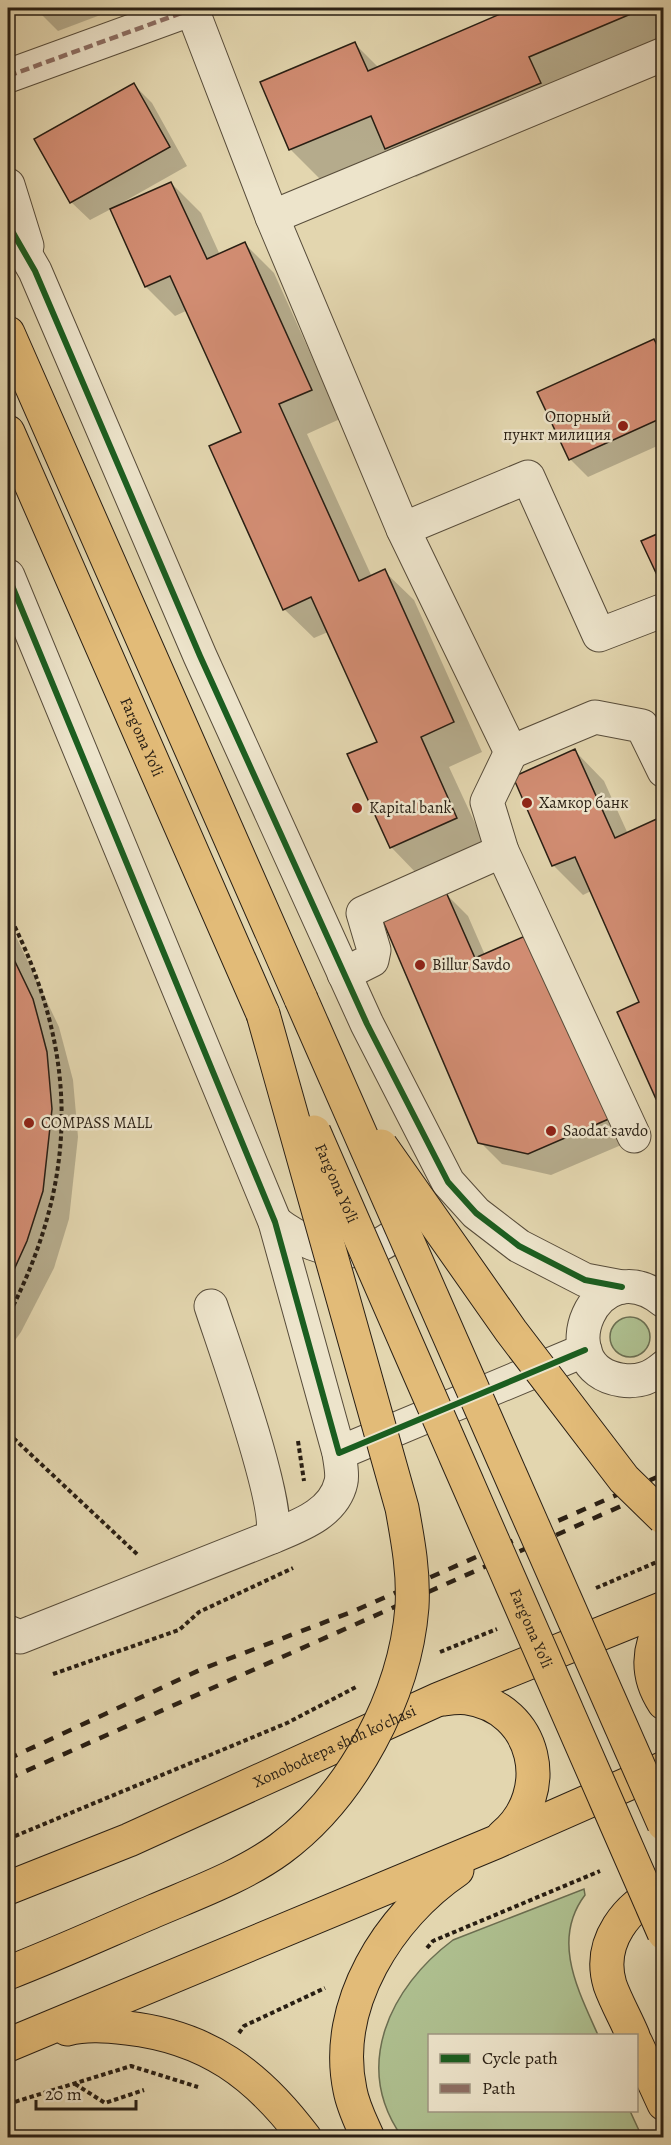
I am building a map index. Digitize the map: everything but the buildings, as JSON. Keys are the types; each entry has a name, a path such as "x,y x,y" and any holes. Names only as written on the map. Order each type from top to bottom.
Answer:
{"main road":[{"path":"8,333 663,1824"},
{"name":"Farg'ona Yo'li","path":"8,432 663,1933"},
{"path":"301,999 381,1145 525,1349 624,1479 663,1518"},
{"path":"8,1973 216,1883 268,1856 292,1840 327,1803 359,1758 383,1713 404,1652 411,1619 412,1572 402,1508 263,1014"},
{"name":"Xonobodtepa shoh ko'chasi","path":"8,1888 129,1839 439,1699 663,1608"},
{"path":"663,1621 654,1636 650,1663 655,1690 663,1703"},
{"path":"368,2138 354,2105 347,2072 352,2021 363,1986 384,1942 410,1908 453,1872 517,1825 531,1801 535,1773 529,1746 515,1723 493,1706 466,1698 439,1699"},
{"path":"8,2045 496,1842 663,1768"},
{"path":"632,2034 610,1985 609,1950 624,1916 650,1895 663,1889"},
{"path":"8,2045 72,2028 92,2026 133,2029 190,2042 228,2061 260,2086 305,2138"},
{"path":"638,2048 663,2104"}],"street":[{"path":"8,76 194,8 272,216 402,529 511,752"},
{"path":"272,216 663,54"},
{"path":"8,185 35,271 200,656 366,1024 448,1182 476,1214 519,1246 585,1280 622,1287 639,1287 660,1296"},
{"path":"8,224 35,271"},
{"path":"402,529 528,477 599,635 663,610"},
{"path":"8,576 275,1222 339,1453 341,1481 331,1501 310,1521 20,1637 8,1632"},
{"path":"634,1136 502,851 488,801 511,752 596,717 642,726 663,771"},
{"path":"344,974 372,960 374,950 363,913 502,851"},
{"path":"275,1222 295,1238 319,1247 356,1251 380,1245 398,1231 412,1212 422,1187 429,1146"},
{"path":"622,1287 606,1293 593,1303 585,1317 582,1334 585,1350 591,1363 602,1373 615,1379 643,1380 661,1370"},
{"path":"211,1306 263,1471 275,1527 272,1537"},
{"path":"339,1453 585,1350"}],"path":[{"path":"8,913 46,1000 56,1045 63,1124 53,1196 40,1243 8,1316"},
{"path":"8,1434 199,1612"},
{"path":"297,1435 310,1521"},
{"path":"53,1674 179,1630 199,1612 294,1567"},
{"path":"8,1839 287,1723 365,1683"},
{"path":"74,2083 105,2103 144,2090"}],"green space":[{"path":"630,1317 638,1318 644,1323 649,1329 649,1345 644,1351 638,1356 630,1357 622,1356 616,1351 611,1345 610,1337 611,1329 616,1323 622,1318"},
{"path":"584,1889 585,1895 575,1912 570,1930 569,1947 576,1983 598,2034 428,2034 428,2112 630,2112 642,2137 402,2137 387,2110 380,2083 380,2056 385,2030 396,2004 411,1981 453,1940"}],"railway":[{"path":"8,1759 202,1669 354,1611 664,1474"},
{"path":"8,1779 664,1487"}],"marked path":[{"path":"8,76 195,8"}],"cycle path":[{"path":"8,224 35,271 200,656 367,1024 448,1182 476,1213 519,1246 585,1280 622,1287"},
{"path":"8,576 275,1222 339,1453 585,1350"}],"place":[{"name":"Опорный пункт милиция","path":"623,426"},
{"name":"Хамкор банк","path":"527,803"},
{"name":"Kapital bank","path":"357,808"},
{"name":"Billur Savdo","path":"420,965"},
{"name":"COMPASS MALL","path":"29,1123"},
{"name":"Saodat savdo","path":"551,1131"}]}
